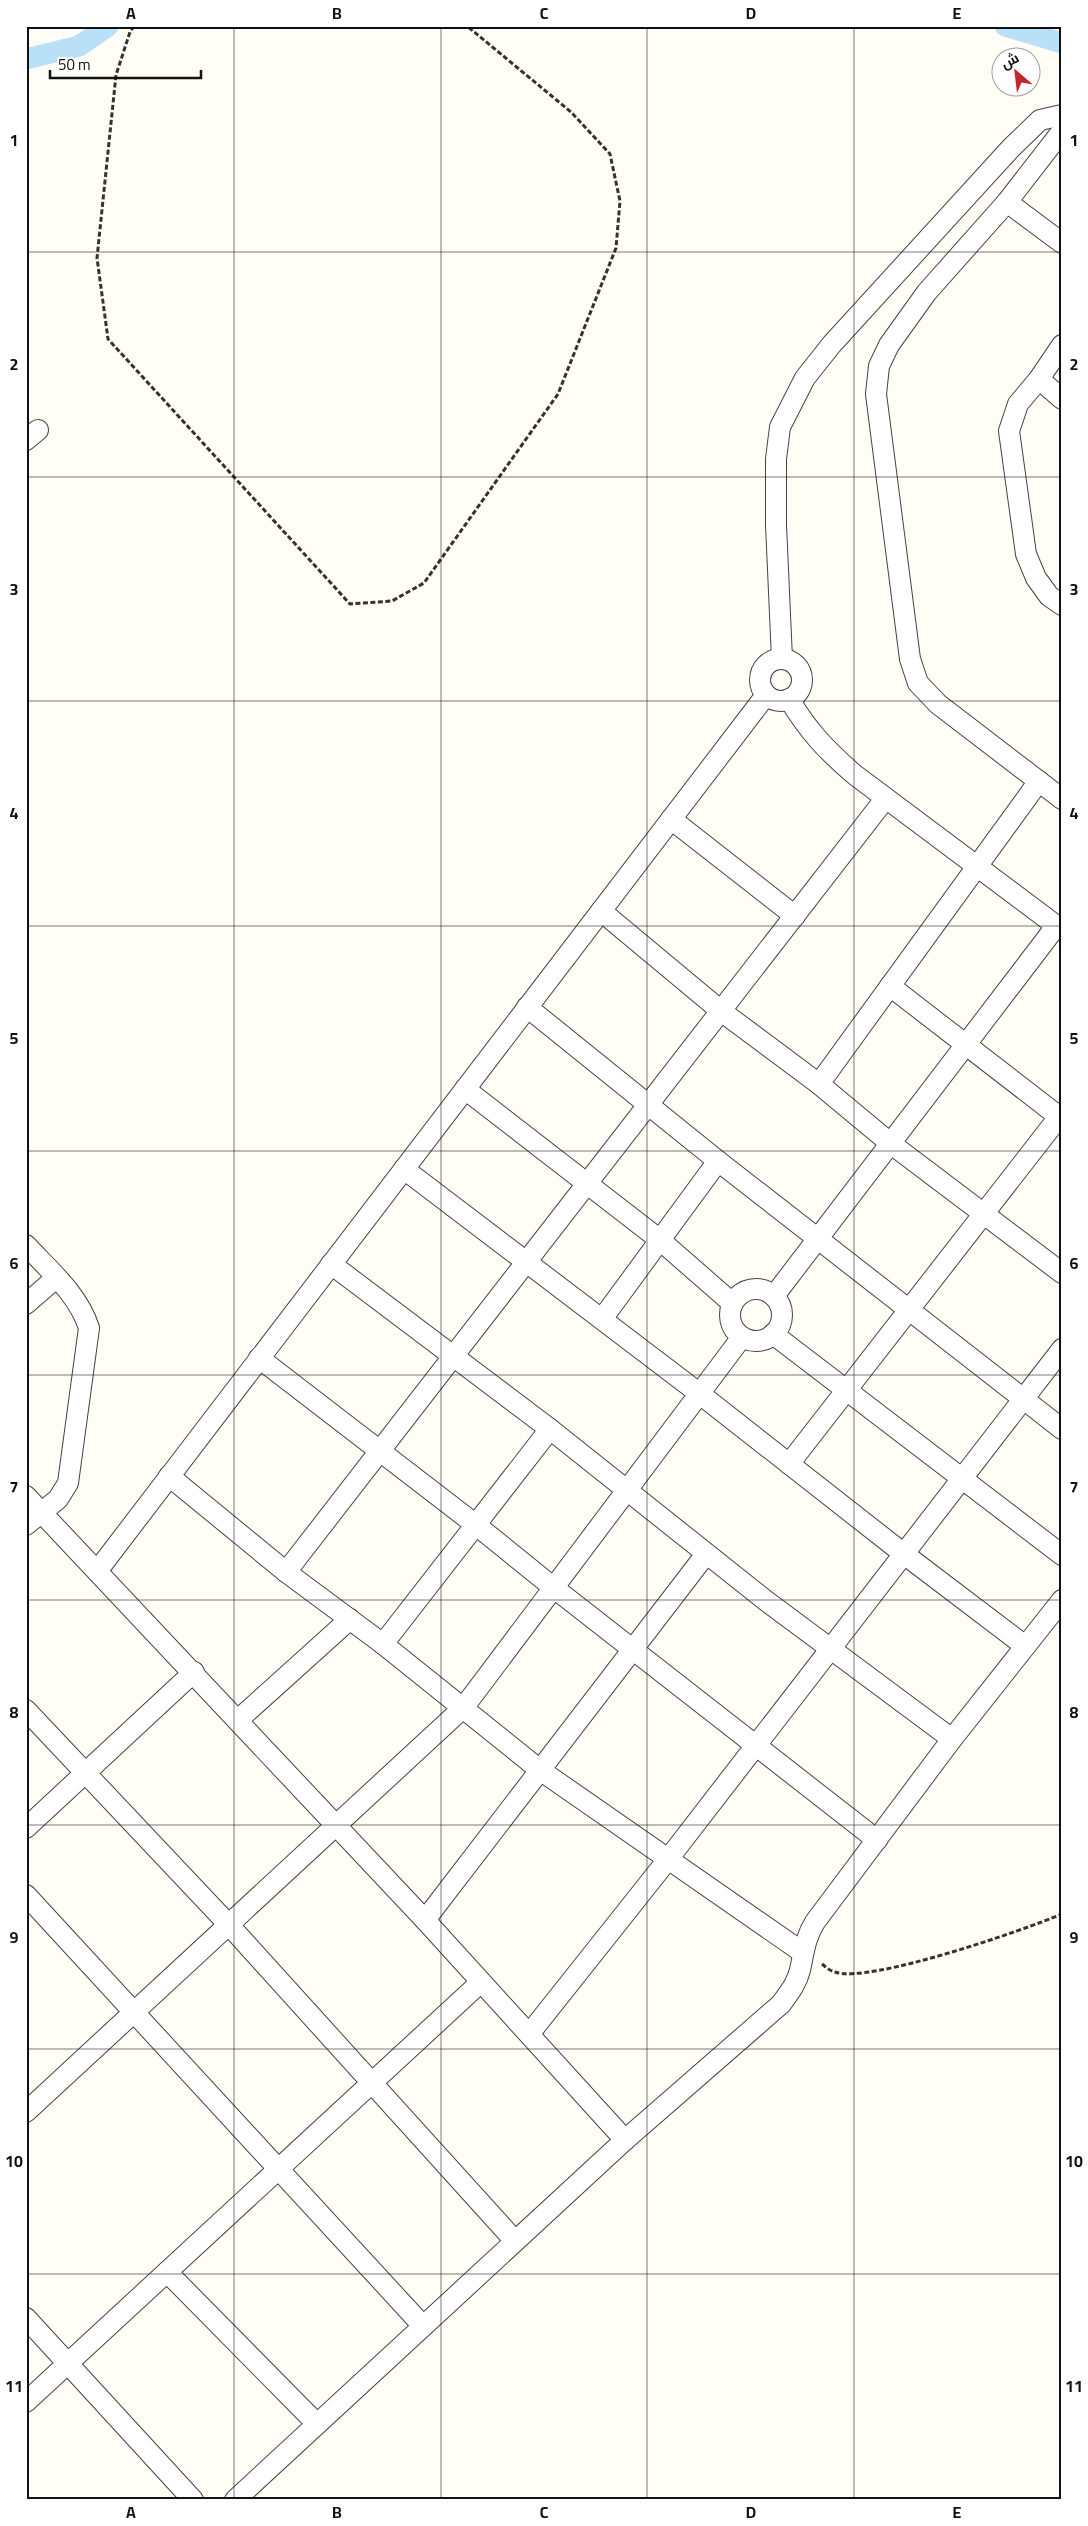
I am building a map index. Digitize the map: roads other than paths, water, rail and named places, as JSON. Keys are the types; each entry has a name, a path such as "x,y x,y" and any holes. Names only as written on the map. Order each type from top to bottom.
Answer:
{"street":[{"path":"782,659 776,525 776,459 780,427 800,386 832,344 1011,148 1040,120 1062,115"},
{"path":"1062,131 1007,202 927,292 889,345 879,366 876,394 910,659 918,682 938,704 1062,799"},
{"path":"1007,202 1062,243"},
{"path":"1062,346 1039,379 1018,404 1009,431 1026,554 1036,578 1049,596 1062,605"},
{"path":"1039,379 1062,398"},
{"path":"782,659 793,662 800,671 802,682 798,692 789,699 777,701 766,695 761,686 760,676 764,667 772,661 782,659"},
{"path":"98,1570 766,695"},
{"path":"774,1296 890,1143 1059,927 885,800 826,750 806,726 789,699"},
{"path":"819,1084 1039,781"},
{"path":"286,1572 885,800"},
{"path":"671,819 795,916"},
{"path":"601,910 722,1011 819,1084 890,1143 1062,1273"},
{"path":"790,1464 845,1390 1061,1116 890,986"},
{"path":"527,1007 718,1161 1062,1429"},
{"path":"465,1089 660,1240 732,1303"},
{"path":"602,1319 718,1161"},
{"path":"404,1169 700,1394 1025,1646"},
{"path":"26,1245 74,1296 84,1311 89,1328 68,1483 58,1499 26,1525"},
{"path":"331,1264 550,1429 706,1554 830,1649 952,1739"},
{"path":"26,1304 56,1278"},
{"path":"760,1289 774,1296 781,1308 781,1322 774,1334 764,1340 753,1341 742,1337 733,1328 730,1316 732,1303 744,1292 760,1289"},
{"path":"774,1334 961,1480 1062,1555"},
{"path":"28,2106 134,2012 464,1707 742,1337"},
{"path":"530,2033 669,1858 1062,1349"},
{"path":"259,1358 476,1525 877,1840"},
{"path":"384,1644 550,1429"},
{"path":"169,1476 286,1572 384,1644 540,1770 802,1952"},
{"path":"26,1496 194,1672 425,1920 530,2033 625,2140"},
{"path":"425,1920 706,1554"},
{"path":"235,2500 625,2140 781,2004 793,1989 800,1971 802,1952 815,1922 952,1739 1062,1600"},
{"path":"238,1720 350,1619"},
{"path":"26,1828 194,1672"},
{"path":"26,1710 229,1925 515,2241"},
{"path":"26,1895 423,2326"},
{"path":"26,2402 481,1982"},
{"path":"168,2272 317,2424"},
{"path":"26,2318 194,2500"}],"waterway":[{"path":"26,59 79,46 108,26"},
{"path":"1005,26 1062,43"}]}
